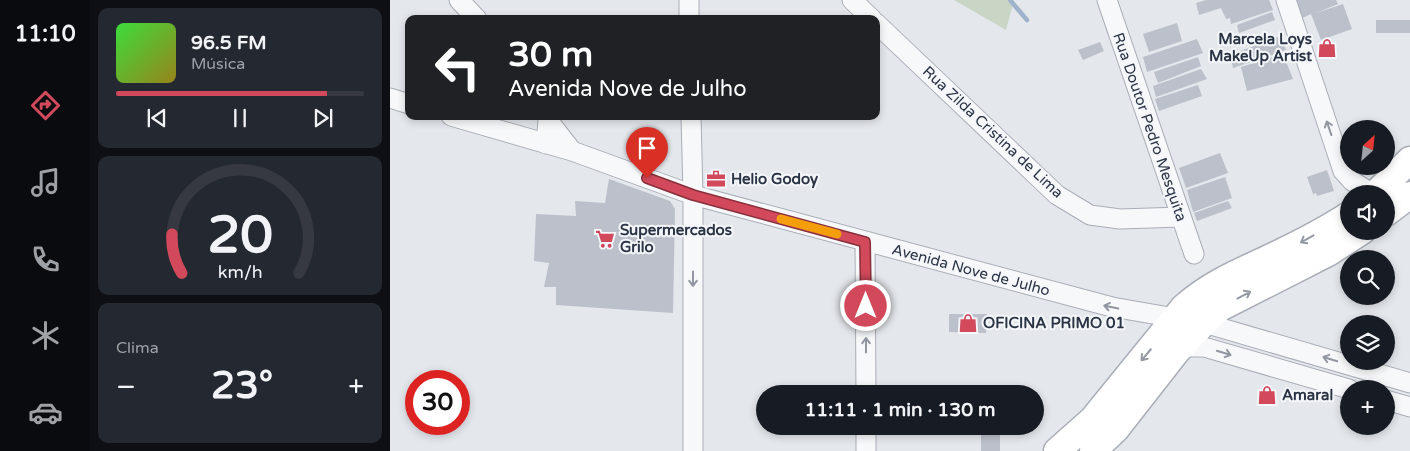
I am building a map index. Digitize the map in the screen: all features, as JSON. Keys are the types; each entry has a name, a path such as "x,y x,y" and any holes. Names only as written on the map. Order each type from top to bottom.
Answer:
{"main road":[{"path":"1384,185 1410,160"},
{"path":"1395,206 1410,195"},
{"path":"1057,451 1093,419 1191,301 1214,284 1289,249 1340,219"},
{"path":"1093,451 1114,440 1177,351 1220,308 1347,240"}],"street":[{"path":"459,0 473,15"},
{"path":"689,0 689,15"},
{"path":"852,0 868,15"},
{"name":"Rua Doutor Pedro Mesquita","path":"1108,0 1194,254"},
{"path":"1286,0 1343,171 1352,182 1358,185"},
{"name":"Rua Zilda Cristina de Lima","path":"880,27 1057,195 1090,215 1120,219 1181,217"},
{"path":"390,98 405,103"},
{"name":"Avenida Nove de Julho","path":"465,120 572,151 693,195 1112,308 1204,322 1410,383"},
{"path":"546,144 547,120"},
{"path":"549,120 572,151"},
{"path":"691,120 693,451"},
{"path":"865,242 866,385"},
{"path":"1177,351 1189,347 1204,347 1340,386"},
{"path":"1395,403 1410,407"},
{"path":"866,435 866,451"}],"green space":[{"path":"954,0 1010,0 1013,4 1006,30"}],"building":[{"path":"1206,0 1269,0 1273,10 1231,24 1230,18 1226,19 1221,8 1199,15 1196,3"},
{"path":"1293,0 1336,0 1338,4 1316,13 1343,4 1352,29 1321,40 1311,14 1300,19"},
{"path":"1272,12 1275,20 1239,33 1237,25"},
{"path":"1376,20 1410,20 1410,33 1376,33"},
{"path":"1177,23 1182,41 1149,52 1143,34"},
{"path":"1281,36 1286,50 1233,68 1230,55"},
{"path":"1197,39 1203,53 1147,72 1143,57"},
{"path":"1100,42 1104,51 1083,60 1078,50"},
{"path":"1283,54 1293,79 1247,91 1241,67"},
{"path":"1198,57 1201,66 1158,83 1154,72"},
{"path":"1201,69 1207,79 1156,97 1153,86"},
{"path":"1198,85 1202,96 1159,111 1155,99"},
{"path":"1220,153 1228,173 1186,188 1179,168"},
{"path":"1327,170 1334,191 1317,196 1316,193 1313,194 1307,177"},
{"path":"1225,177 1232,198 1193,212 1187,190"},
{"name":"Supermercados Grilo","path":"609,179 670,201 675,209 673,313 556,305 556,287 544,287 549,263 534,261 536,214 576,216 575,201 605,203"},
{"path":"1228,201 1232,208 1197,221 1194,213"},
{"name":"OFICINA PRIMO 01","path":"949,314 987,314 986,333 949,332"},
{"path":"981,435 1000,435 1000,451 981,451"}],"waterway":[{"path":"1010,0 1027,20"}],"slow traffic":[{"path":"781,219 837,234"}],"place":[{"name":"Marcela Loys MakeUp Artist","path":"1327,48"},
{"name":"Helio Godoy","path":"716,179"},
{"name":"Supermercados Grilo","path":"605,239"},
{"name":"OFICINA PRIMO 01","path":"968,323"},
{"name":"Amaral","path":"1267,395"}],"route":[{"path":"647,178 693,195 865,242 866,306"}]}
